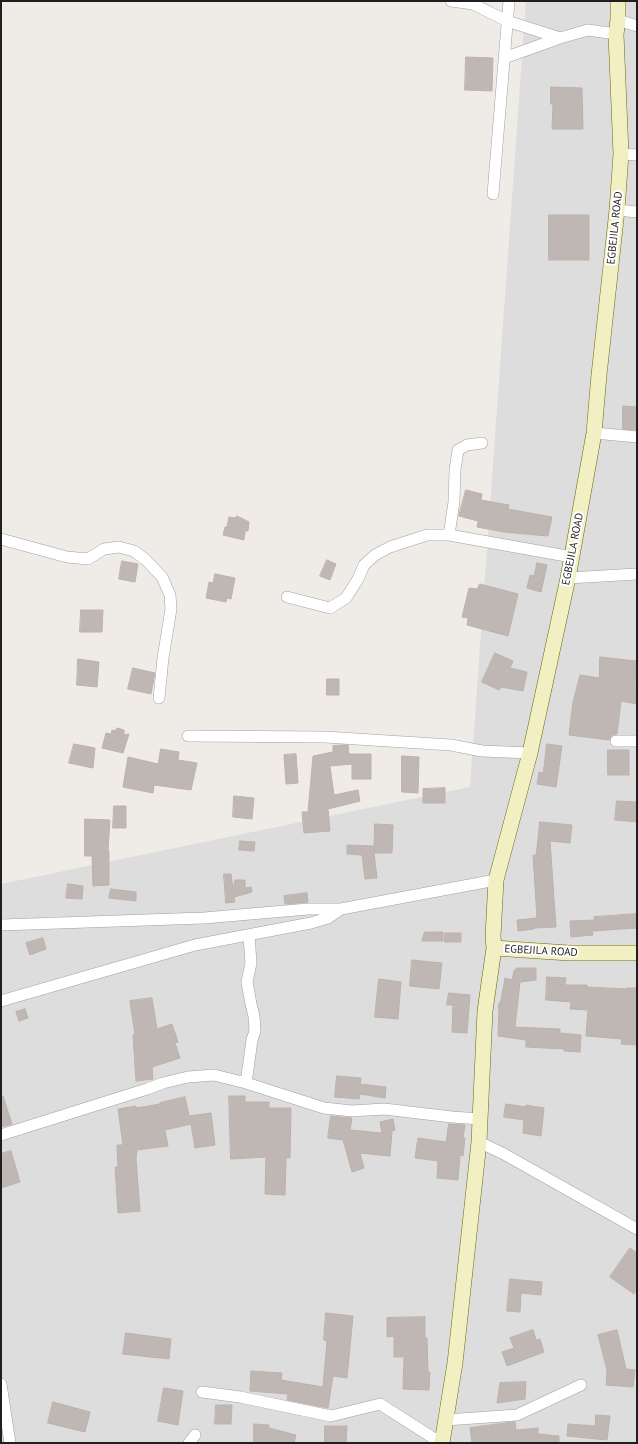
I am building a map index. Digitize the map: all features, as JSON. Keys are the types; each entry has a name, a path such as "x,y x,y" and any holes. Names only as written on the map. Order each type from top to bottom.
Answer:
{"street":[{"path":"451,1 473,4 507,21 560,38"},
{"path":"492,194 509,1"},
{"name":"EGBEJILA ROAD","path":"618,1 617,27 621,154 617,210 594,433 568,578 530,753 496,880 494,948 569,953 637,953"},
{"path":"504,58 560,38 588,30 637,26"},
{"path":"621,154 637,156"},
{"path":"617,210 637,212"},
{"path":"594,433 637,437"},
{"path":"449,535 454,502 455,470 458,450 467,445 482,443"},
{"path":"287,597 330,608 346,598 358,579 364,565 375,555 390,547 427,536 449,535 572,557"},
{"path":"1,539 67,557 88,559 104,549 119,547 134,551 146,560 162,577 170,595 171,609 163,658 159,698"},
{"path":"568,578 637,574"},
{"path":"188,736 325,737 451,745 482,752 530,753"},
{"path":"616,741 637,741"},
{"path":"1,925 204,918 308,908 341,909 496,880"},
{"path":"1,1001 195,945 311,923 328,918 341,909"},
{"path":"246,1083 252,1040 255,1031 254,1016 247,982 251,963 249,935"},
{"path":"202,1392 240,1397 331,1416 380,1404 442,1443 455,1363 479,1142 485,1011 494,948"},
{"path":"1,1135 163,1083 188,1077 214,1075 246,1083 324,1108 352,1111 384,1109 452,1117 480,1118"},
{"path":"479,1142 504,1154 637,1229"},
{"path":"1,1384 10,1443"},
{"path":"446,1420 517,1415 581,1385"}],"shaded area":[{"path":"526,1 637,1 637,1443 1,1443 1,884 470,787"}],"building":[{"path":"466,57 493,58 492,91 465,90"},
{"path":"551,87 582,88 583,129 552,129 553,104 551,104"},
{"path":"549,215 589,215 589,260 549,260"},
{"path":"623,406 637,407 637,430 623,429"},
{"path":"466,490 482,494 481,500 509,505 508,509 552,517 548,536 504,532 477,527 478,521 459,516"},
{"path":"237,516 249,522 248,531 245,531 244,540 223,535 225,527 227,527 229,517 235,518"},
{"path":"327,560 336,564 330,580 320,576"},
{"path":"122,561 138,564 135,582 119,579"},
{"path":"537,563 547,565 541,592 527,588 530,575 534,576"},
{"path":"215,574 235,578 231,599 227,598 226,602 206,598 209,582 213,583"},
{"path":"480,584 518,594 508,636 467,625 468,618 462,617 469,588 477,589"},
{"path":"81,610 103,610 102,632 80,632"},
{"path":"495,653 513,661 510,668 527,672 523,691 501,687 499,690 482,682"},
{"path":"600,657 636,661 635,688 637,688 637,704 621,701 617,734 612,735 609,740 569,735 573,702 580,675 599,678"},
{"path":"78,659 99,662 97,687 77,685"},
{"path":"133,668 155,673 151,694 128,689"},
{"path":"327,679 339,679 339,695 327,695"},
{"path":"117,728 124,730 124,735 129,734 123,753 102,748 106,733 111,734 112,730 115,731"},
{"path":"74,744 95,748 93,768 69,763"},
{"path":"547,744 562,746 556,787 537,784 539,772 543,773"},
{"path":"348,745 349,754 371,754 371,779 352,779 352,764 330,766 334,795 358,790 360,801 328,809 330,831 304,833 302,812 308,812 313,756 333,752 333,746"},
{"path":"161,749 179,752 178,760 197,763 191,790 154,785 153,793 123,787 128,757 158,764"},
{"path":"608,750 629,750 629,775 608,775"},
{"path":"296,754 298,783 286,784 284,755"},
{"path":"402,756 419,757 418,793 402,792"},
{"path":"445,788 445,803 423,803 423,789"},
{"path":"234,796 254,798 252,819 233,817"},
{"path":"617,801 637,802 637,822 615,820"},
{"path":"114,806 126,806 126,828 113,828"},
{"path":"85,819 110,820 108,851 109,885 93,886 92,856 85,856"},
{"path":"540,822 572,825 570,843 550,841 556,927 534,928 518,931 517,920 537,918 533,855 536,855"},
{"path":"375,824 393,825 392,853 374,853 377,878 365,879 362,855 347,854 347,845 374,846 374,850"},
{"path":"240,841 255,842 254,851 239,850"},
{"path":"224,874 231,874 233,889 235,880 245,880 245,888 251,887 252,892 234,897 235,902 226,903"},
{"path":"68,884 83,886 82,899 66,898"},
{"path":"111,889 136,892 136,901 109,898"},
{"path":"307,893 308,902 285,904 284,896"},
{"path":"637,914 637,928 592,931 593,935 571,937 570,921 595,920 594,917"},
{"path":"425,932 443,932 443,941 422,941"},
{"path":"445,933 461,933 461,942 445,942"},
{"path":"43,938 46,949 30,955 26,943"},
{"path":"412,960 442,963 439,989 410,986"},
{"path":"517,968 536,968 536,980 520,982 515,1027 560,1029 560,1033 581,1035 580,1052 564,1051 564,1049 526,1047 526,1040 498,1036 498,1006 501,1000 505,978 512,980 514,971"},
{"path":"547,977 566,978 565,985 587,985 587,987 627,989 637,988 637,1045 621,1044 622,1039 586,1036 588,1010 570,1009 571,1002 546,1000"},
{"path":"379,979 401,982 398,1019 375,1017"},
{"path":"449,993 470,995 467,1033 452,1032 453,1005 447,1005"},
{"path":"152,998 157,1029 172,1024 178,1042 175,1043 180,1058 152,1067 153,1079 136,1081 133,1035 135,1035 130,1001"},
{"path":"25,1009 28,1018 19,1021 16,1012"},
{"path":"337,1076 361,1078 360,1084 386,1087 385,1098 360,1094 359,1099 335,1097"},
{"path":"1,1096 3,1096 12,1124 1,1127"},
{"path":"229,1096 245,1096 245,1102 269,1102 269,1108 291,1108 290,1158 286,1158 285,1195 265,1194 266,1157 231,1159"},
{"path":"185,1097 189,1116 211,1113 215,1145 195,1148 191,1124 165,1130 168,1146 137,1150 136,1159 140,1211 118,1213 115,1167 118,1167 117,1145 123,1145 118,1109 160,1104"},
{"path":"506,1104 544,1108 541,1136 523,1133 524,1120 504,1117"},
{"path":"331,1116 352,1118 350,1130 382,1133 380,1122 393,1119 395,1130 392,1131 390,1156 360,1153 364,1168 352,1172 343,1140 328,1138"},
{"path":"449,1124 465,1125 463,1156 460,1155 458,1180 437,1178 438,1161 415,1158 418,1138 446,1142"},
{"path":"11,1151 20,1182 1,1188 1,1154"},
{"path":"630,1248 637,1253 637,1289 634,1294 610,1277"},
{"path":"510,1279 542,1282 541,1295 521,1293 520,1312 507,1311"},
{"path":"326,1313 353,1316 347,1378 333,1376 328,1408 287,1400 288,1394 250,1391 251,1371 282,1373 281,1380 323,1387 327,1341 324,1340"},
{"path":"425,1317 428,1372 430,1372 429,1390 403,1389 404,1357 394,1357 394,1336 387,1337 387,1318"},
{"path":"533,1330 536,1340 540,1339 544,1352 507,1366 502,1352 514,1348 510,1338"},
{"path":"617,1330 626,1369 635,1370 633,1387 606,1385 607,1370 598,1335"},
{"path":"126,1333 171,1339 169,1359 123,1354"},
{"path":"526,1382 525,1399 497,1403 500,1383"},
{"path":"164,1388 183,1391 178,1425 158,1421"},
{"path":"53,1402 90,1412 85,1432 48,1423"},
{"path":"216,1405 232,1405 231,1424 215,1424"},
{"path":"596,1415 610,1416 607,1440 567,1436 568,1424 595,1426"},
{"path":"515,1422 516,1430 538,1428 538,1434 559,1436 559,1443 472,1443 470,1428"},
{"path":"254,1424 269,1425 269,1428 296,1435 294,1443 254,1443"},
{"path":"325,1426 347,1426 346,1443 325,1443"}]}
